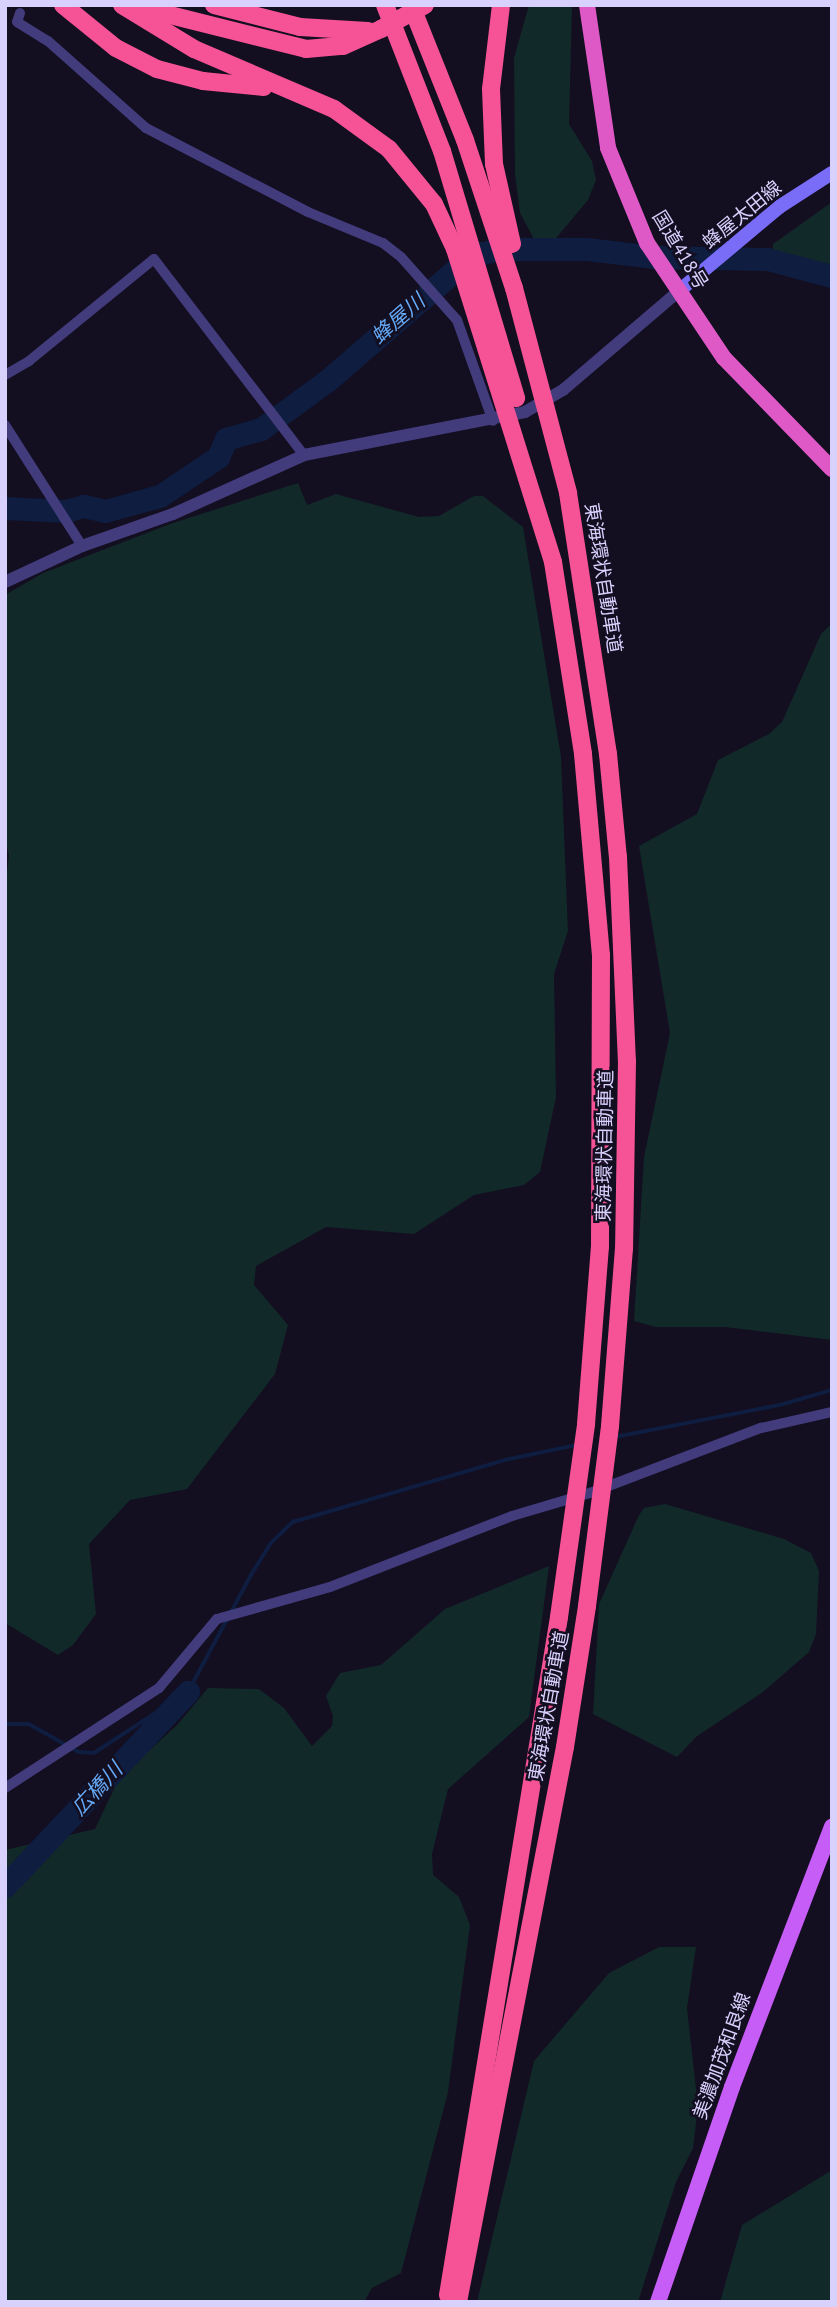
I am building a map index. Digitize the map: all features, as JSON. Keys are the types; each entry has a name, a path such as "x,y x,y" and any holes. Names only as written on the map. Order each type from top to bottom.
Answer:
{"highway":[{"path":"63,5 116,48 157,69 203,81 299,92"},
{"path":"122,5 194,49 299,92 356,123 389,149 434,204 455,249 554,562"},
{"path":"130,5 306,49 343,46 382,29 425,5"},
{"path":"214,5 321,31 382,29"},
{"name":"東海環状自動車道","path":"385,5 442,151 503,347 554,562 583,754 601,955 600,1247 586,1424 559,1616 447,2302"},
{"name":"東海環状自動車道","path":"411,5 465,140 514,288 568,493 608,754 625,955 624,1249 610,1426 587,1606 565,1747 458,2302"},
{"path":"501,5 491,89 494,164 558,425 568,493"},
{"name":"国道418号","path":"587,5 608,148 647,243 724,358 832,468"}],"main road":[{"name":"蜂屋太田線","path":"680,291 746,235 832,173"},
{"name":"美濃加茂和良線","path":"658,2302 732,2087 832,1827"}],"street":[{"path":"20,13 17,22 48,41 146,128 308,212 383,243 401,257 457,320 493,421"},
{"path":"5,375 29,361 154,259 286,427 304,456"},
{"path":"5,582 82,545 173,514 304,456 493,421 525,412 563,390 680,291"},
{"path":"5,425 82,545"},
{"path":"5,1788 76,1739 159,1688 217,1619 247,1608 330,1587 512,1516 602,1488 761,1428 832,1412"}],"green space":[{"path":"529,5 572,5 569,124 592,161 596,180 588,200 552,243 534,239 520,213 515,175 514,58"},
{"path":"832,202 832,269 773,253 773,244"},
{"path":"298,483 307,505 336,494 419,517 439,516 474,496 483,496 523,527 561,757 568,931 554,974 556,1097 540,1172 524,1185 474,1195 414,1234 326,1227 256,1266 254,1285 288,1325 275,1374 187,1489 130,1500 89,1544 96,1614 73,1645 58,1655 5,1623 5,887 9,856 5,838 5,595 43,573 170,524"},
{"path":"832,623 832,1340 725,1327 656,1327 634,1321 644,1157 670,1033 639,846 697,814 718,760 769,734 782,722 821,634"},
{"path":"665,1504 784,1539 811,1553 819,1571 816,1634 809,1652 763,1692 696,1737 677,1757 593,1714 599,1604 639,1515 644,1508"},
{"path":"549,1566 529,1717 448,1789 432,1854 433,1875 459,1897 470,1925 448,2092 401,2273 372,2288 364,2302 5,2302 5,1850 95,1829 119,1778 177,1725 208,1688 259,1689 284,1708 312,1746 332,1726 333,1716 326,1696 340,1673 381,1665 445,1609"},
{"path":"659,1947 696,1947 687,2008 698,2107 693,2148 676,2182 638,2302 477,2302 534,2061 609,1973"},
{"path":"832,2170 832,2302 720,2302 742,2225"}],"waterway":[{"name":"蜂屋川","path":"5,508 66,511 84,506 105,511 160,496 218,457 226,439 261,429 328,380 461,265 482,253 501,249 587,249 653,257 767,259 832,276"},
{"path":"615,1437 780,1405 832,1390"},
{"path":"5,1724 29,1724 79,1752 94,1753 188,1692 270,1544 293,1522 505,1460 577,1445"},
{"name":"広橋川","path":"5,1886 188,1692"}]}
